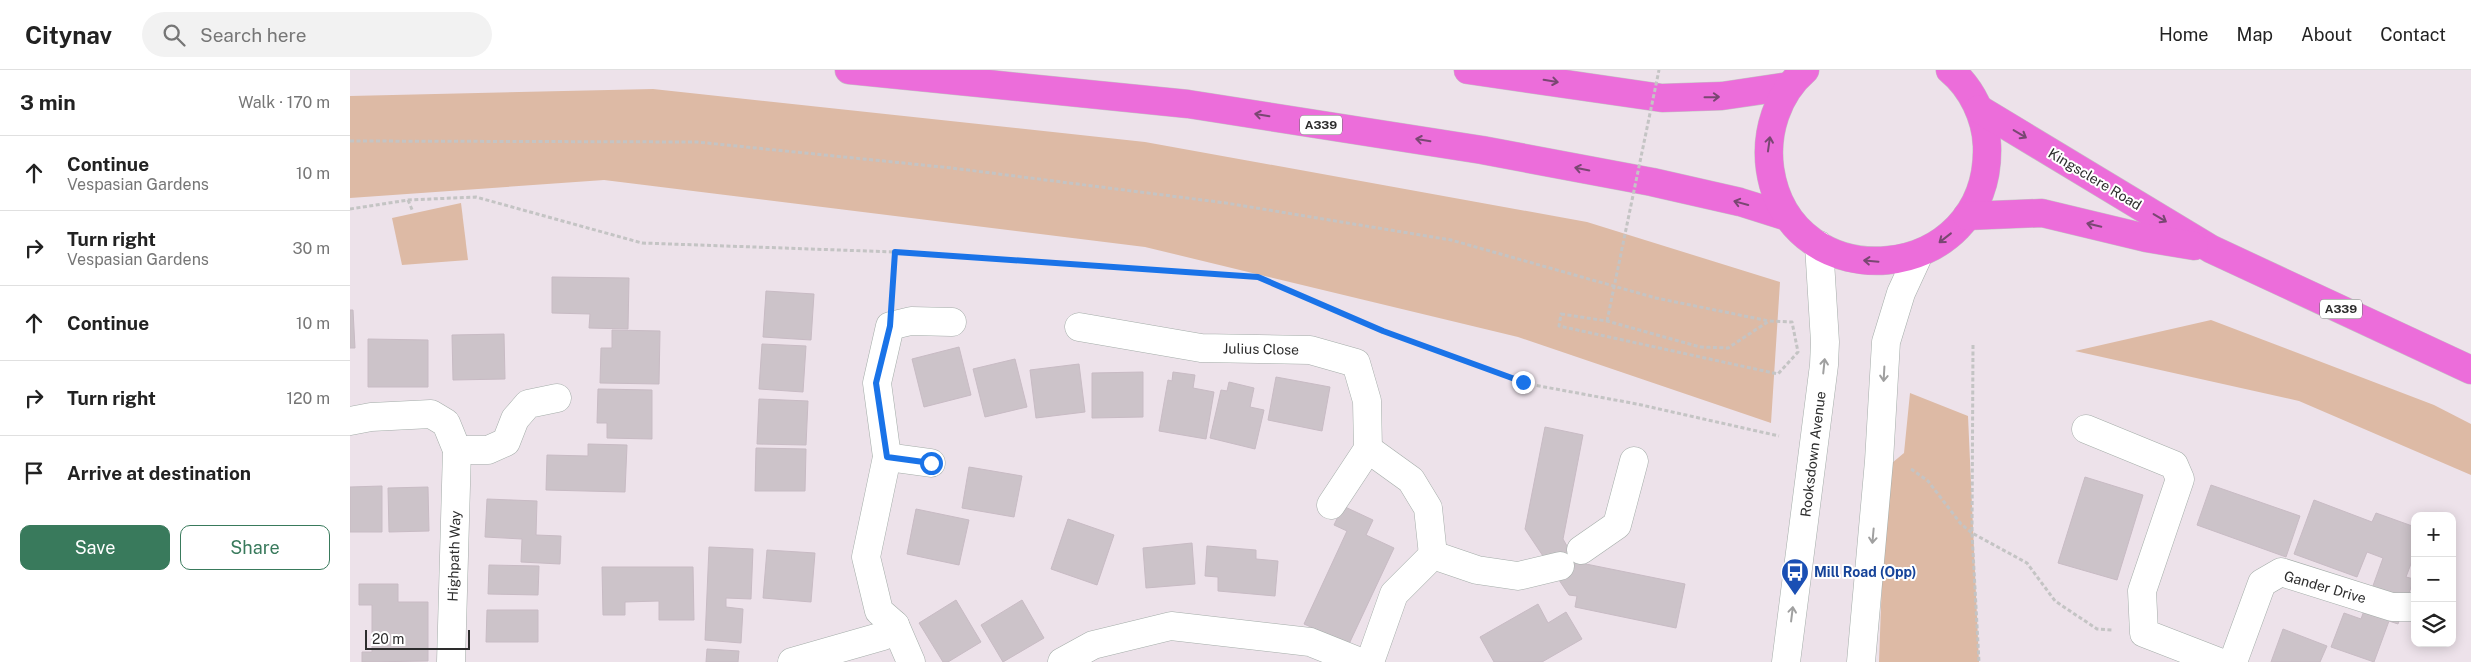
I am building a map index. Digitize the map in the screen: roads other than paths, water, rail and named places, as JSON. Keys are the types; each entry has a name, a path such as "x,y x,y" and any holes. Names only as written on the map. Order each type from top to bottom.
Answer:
{"highway":[{"name":"A339","path":"848,70 1188,104 1482,150 1652,182 1740,202 1788,217"},
{"path":"1468,70 1662,98 1722,96 1798,78"},
{"path":"1798,78 1773,116 1767,151 1772,186 1788,217 1807,238 1850,259 1885,262 1919,254 1946,239 1967,216 1980,191 1987,164 1986,136 1979,109 1968,90 1950,70"},
{"name":"Kingsclere Road","path":"1979,109 2211,249 2471,370"},
{"name":"Kingsclere Road","path":"1967,216 2042,213 2146,238 2211,249"}],"street":[{"name":"Rooksdown Avenue","path":"1786,662 1824,358 1825,334 1818,245"},
{"path":"1862,662 1879,461 1886,342 1901,293 1919,254"},
{"path":"911,662 895,625 879,611 866,558 887,457 876,383 890,326 911,321 952,322"},
{"name":"Julius Close","path":"1078,327 1201,348 1310,350 1356,363 1367,401 1368,449"},
{"path":"457,450 488,450 506,442 515,419 528,404 557,398"},
{"name":"Highpath Way","path":"350,421 371,417 431,414 446,423 457,450 451,662"},
{"path":"2086,429 2174,465 2180,479 2142,591 2144,633 2219,662"},
{"path":"1331,505 1368,449 1411,480 1428,508 1433,555"},
{"path":"887,457 931,463"},
{"path":"1433,555 1477,570 1518,576 1571,558 1617,525 1634,461"},
{"path":"1370,662 1394,594 1433,555"},
{"name":"Gander Drive","path":"2233,662 2262,583 2281,572 2392,607 2411,607"},
{"path":"792,662 883,636 895,625"},
{"path":"1062,662 1093,645 1171,626 1310,642 1360,662"}],"place":[{"name":"Mill Road (Opp)","path":"1795,596"}]}
